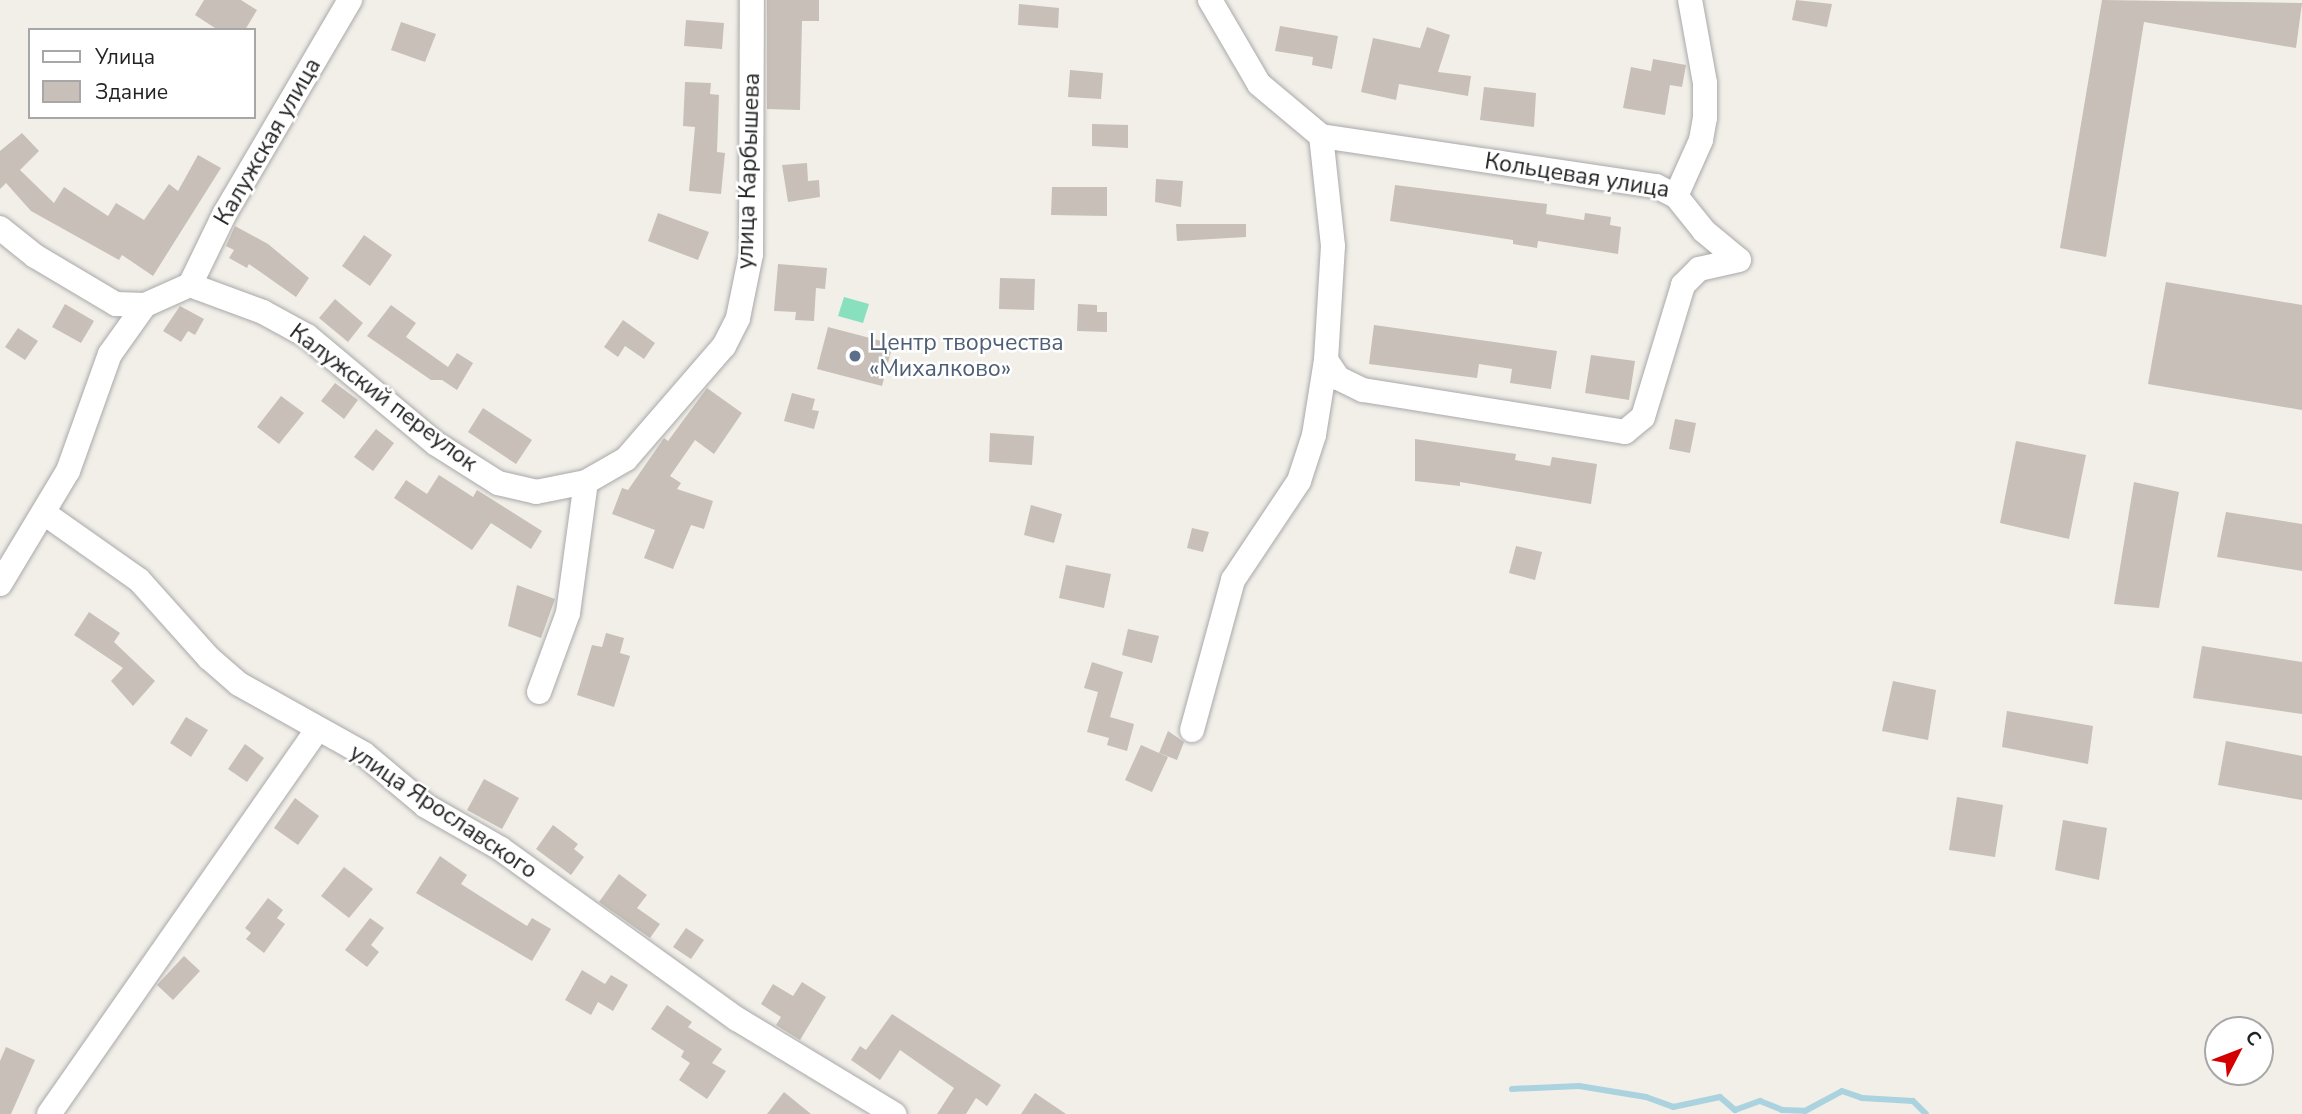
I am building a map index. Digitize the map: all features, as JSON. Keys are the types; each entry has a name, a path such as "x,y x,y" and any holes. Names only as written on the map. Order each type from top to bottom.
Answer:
{"street":[{"name":"Калужская улица","path":"190,285 225,213 350,0"},
{"name":"улица Карбышева","path":"586,482 626,459 724,346 738,318 751,254 752,0"},
{"path":"1192,730 1233,580 1300,481 1308,460 1326,360 1333,246 1321,136 1259,83 1210,0"},
{"name":"Кольцевая улица","path":"1321,136 1649,184 1676,196 1695,158 1705,118 1706,83 1690,0"},
{"path":"1326,360 1338,378 1363,390 1625,432 1643,417 1683,285 1699,269 1739,260 1703,230 1676,196"},
{"path":"0,228 35,257 108,301 145,304 190,285"},
{"name":"Калужский переулок","path":"190,285 246,304 307,336 435,443 498,483 536,492 586,482"},
{"path":"0,584 68,471 110,354 145,304"},
{"path":"539,692 568,613 586,482"},
{"name":"улица Ярославского","path":"44,513 139,580 209,659 239,684 372,760 426,806 501,849 737,1019 894,1114"},
{"path":"49,1114 317,730"}],"green space":[{"path":"844,297 869,304 863,323 838,316"}],"building":[{"path":"204,0 241,0 257,10 246,28 215,28 195,15"},
{"path":"767,0 819,0 819,21 802,21 800,110 767,109"},
{"path":"1796,0 1832,4 1827,27 1792,20"},
{"path":"2102,0 2302,3 2296,48 2144,22 2106,257 2060,248"},
{"path":"1019,4 1059,8 1058,28 1018,25"},
{"path":"686,20 724,23 722,49 684,46"},
{"path":"401,22 436,34 425,62 391,50"},
{"path":"1280,26 1338,36 1332,69 1312,65 1313,57 1275,51"},
{"path":"1427,27 1450,35 1438,72 1471,76 1468,96 1399,84 1396,100 1361,92 1373,38 1420,48"},
{"path":"1653,59 1686,65 1682,87 1670,85 1665,115 1623,108 1631,67 1651,71"},
{"path":"1070,70 1103,73 1101,99 1068,97"},
{"path":"685,82 711,83 710,94 719,95 717,152 725,153 721,194 689,191 695,127 683,126"},
{"path":"1484,87 1536,93 1534,127 1480,120"},
{"path":"1092,124 1128,125 1128,148 1092,146"},
{"path":"22,133 39,151 20,170 54,203 64,187 108,216 116,203 144,220 169,184 178,191 198,155 221,168 153,276 122,255 119,260 31,211 6,183 0,189 0,151"},
{"path":"807,163 808,181 819,180 820,197 788,202 782,165"},
{"path":"1156,179 1183,181 1181,207 1155,202"},
{"path":"1395,185 1547,204 1546,214 1584,220 1585,213 1611,217 1610,225 1621,227 1618,254 1538,241 1537,248 1513,244 1513,240 1390,221"},
{"path":"1052,187 1107,187 1107,216 1051,215"},
{"path":"658,213 709,232 698,260 648,241"},
{"path":"1176,224 1246,224 1246,237 1177,241"},
{"path":"235,226 268,244 309,278 296,297 249,264 247,268 229,258 234,250 226,246"},
{"path":"364,235 392,255 370,286 342,266"},
{"path":"778,264 827,268 825,289 816,288 814,321 795,320 796,312 774,311"},
{"path":"1000,278 1035,279 1034,310 999,309"},
{"path":"2166,282 2302,305 2302,410 2148,384"},
{"path":"335,299 363,323 348,342 319,318"},
{"path":"65,304 94,321 81,343 52,327"},
{"path":"1078,304 1097,305 1097,312 1107,312 1107,332 1077,331"},
{"path":"391,305 416,323 406,337 448,367 457,353 473,363 457,390 442,380 431,380 367,336"},
{"path":"180,306 204,319 195,335 188,331 181,342 163,331"},
{"path":"623,320 655,343 644,359 625,346 618,357 604,347"},
{"path":"1374,325 1557,351 1551,389 1510,383 1512,369 1479,364 1477,378 1369,364"},
{"name":"Центр творчества «Михалково»","path":"828,327 893,344 882,386 817,369"},
{"path":"18,328 38,341 25,360 5,347"},
{"path":"1591,355 1635,361 1629,400 1585,393"},
{"path":"335,383 358,400 344,419 321,401"},
{"path":"707,388 742,413 714,454 695,440 670,476 681,483 677,489 713,501 704,529 691,525 673,569 644,558 655,530 612,514 622,488 628,490 664,438 668,441"},
{"path":"792,393 815,399 812,410 819,411 814,429 784,421"},
{"path":"281,396 304,413 279,444 257,427"},
{"path":"483,408 532,440 516,464 468,432"},
{"path":"1675,419 1696,423 1690,453 1669,449"},
{"path":"376,429 394,443 373,471 354,457"},
{"path":"990,433 1034,436 1032,465 989,462"},
{"path":"1415,439 1516,454 1515,460 1550,466 1552,457 1597,464 1591,504 1460,482 1460,486 1415,481"},
{"path":"2016,441 2086,455 2069,539 2000,523"},
{"path":"439,475 473,497 477,490 542,531 531,549 491,523 472,550 394,498 406,480 427,494"},
{"path":"2134,482 2179,492 2159,608 2114,604"},
{"path":"1031,505 1062,514 1054,543 1024,535"},
{"path":"2226,512 2302,524 2302,571 2217,557"},
{"path":"1192,528 1209,532 1203,552 1187,548"},
{"path":"1516,546 1542,552 1535,580 1509,573"},
{"path":"1066,565 1111,574 1104,608 1059,598"},
{"path":"517,585 555,599 541,638 508,626"},
{"path":"89,612 120,633 114,642 155,681 133,706 111,681 123,668 74,635"},
{"path":"1128,629 1159,636 1152,663 1122,655"},
{"path":"606,633 624,638 620,653 630,656 614,707 577,695 592,645 602,647"},
{"path":"2202,646 2302,662 2302,714 2193,698"},
{"path":"1092,662 1123,672 1110,717 1134,724 1127,751 1107,745 1109,738 1087,732 1098,692 1084,688"},
{"path":"1893,681 1936,690 1928,740 1882,731"},
{"path":"2007,711 2093,726 2088,764 2002,747"},
{"path":"186,717 208,730 191,757 170,743"},
{"path":"1168,731 1184,742 1177,760 1159,753"},
{"path":"2226,741 2302,756 2302,800 2218,785"},
{"path":"245,744 264,758 247,782 228,769"},
{"path":"1141,745 1168,757 1152,792 1125,780"},
{"path":"484,779 519,798 502,829 467,810"},
{"path":"1957,797 2003,805 1995,857 1949,850"},
{"path":"295,798 319,816 298,845 274,828"},
{"path":"2063,820 2107,828 2099,880 2055,870"},
{"path":"553,825 578,844 574,849 584,857 571,875 536,849"},
{"path":"440,856 467,875 461,884 527,926 532,918 551,929 532,961 416,893"},
{"path":"344,867 373,889 349,918 321,896"},
{"path":"619,874 647,895 637,908 660,924 650,938 599,902"},
{"path":"268,898 283,910 277,918 285,924 264,953 246,939 251,933 245,928"},
{"path":"370,918 384,928 371,945 379,952 367,967 345,950"},
{"path":"686,928 704,940 691,959 673,947"},
{"path":"184,956 200,971 173,1000 157,985"},
{"path":"582,970 605,984 611,975 628,985 613,1011 598,1002 591,1015 565,1000"},
{"path":"802,982 826,997 800,1040 776,1025 781,1017 761,1004 773,984 793,996"},
{"path":"667,1005 692,1022 688,1027 722,1049 712,1063 726,1071 707,1099 679,1080 690,1063 681,1057 684,1051 651,1029"},
{"path":"892,1014 1001,1085 987,1106 976,1098 966,1114 937,1114 954,1088 900,1050 880,1080 851,1060 860,1046 866,1050"},
{"path":"6,1047 35,1060 11,1114 0,1114 0,1061"},
{"path":"784,1092 811,1114 767,1114"},
{"path":"1035,1093 1066,1114 1021,1114"}],"waterway":[{"path":"1512,1089 1579,1086 1646,1097 1673,1107 1720,1097 1735,1110 1760,1101 1782,1110 1805,1111 1842,1091 1862,1098 1913,1101 1926,1114"}],"place":[{"name":"Центр творчества «Михалково»","path":"855,356"}]}
